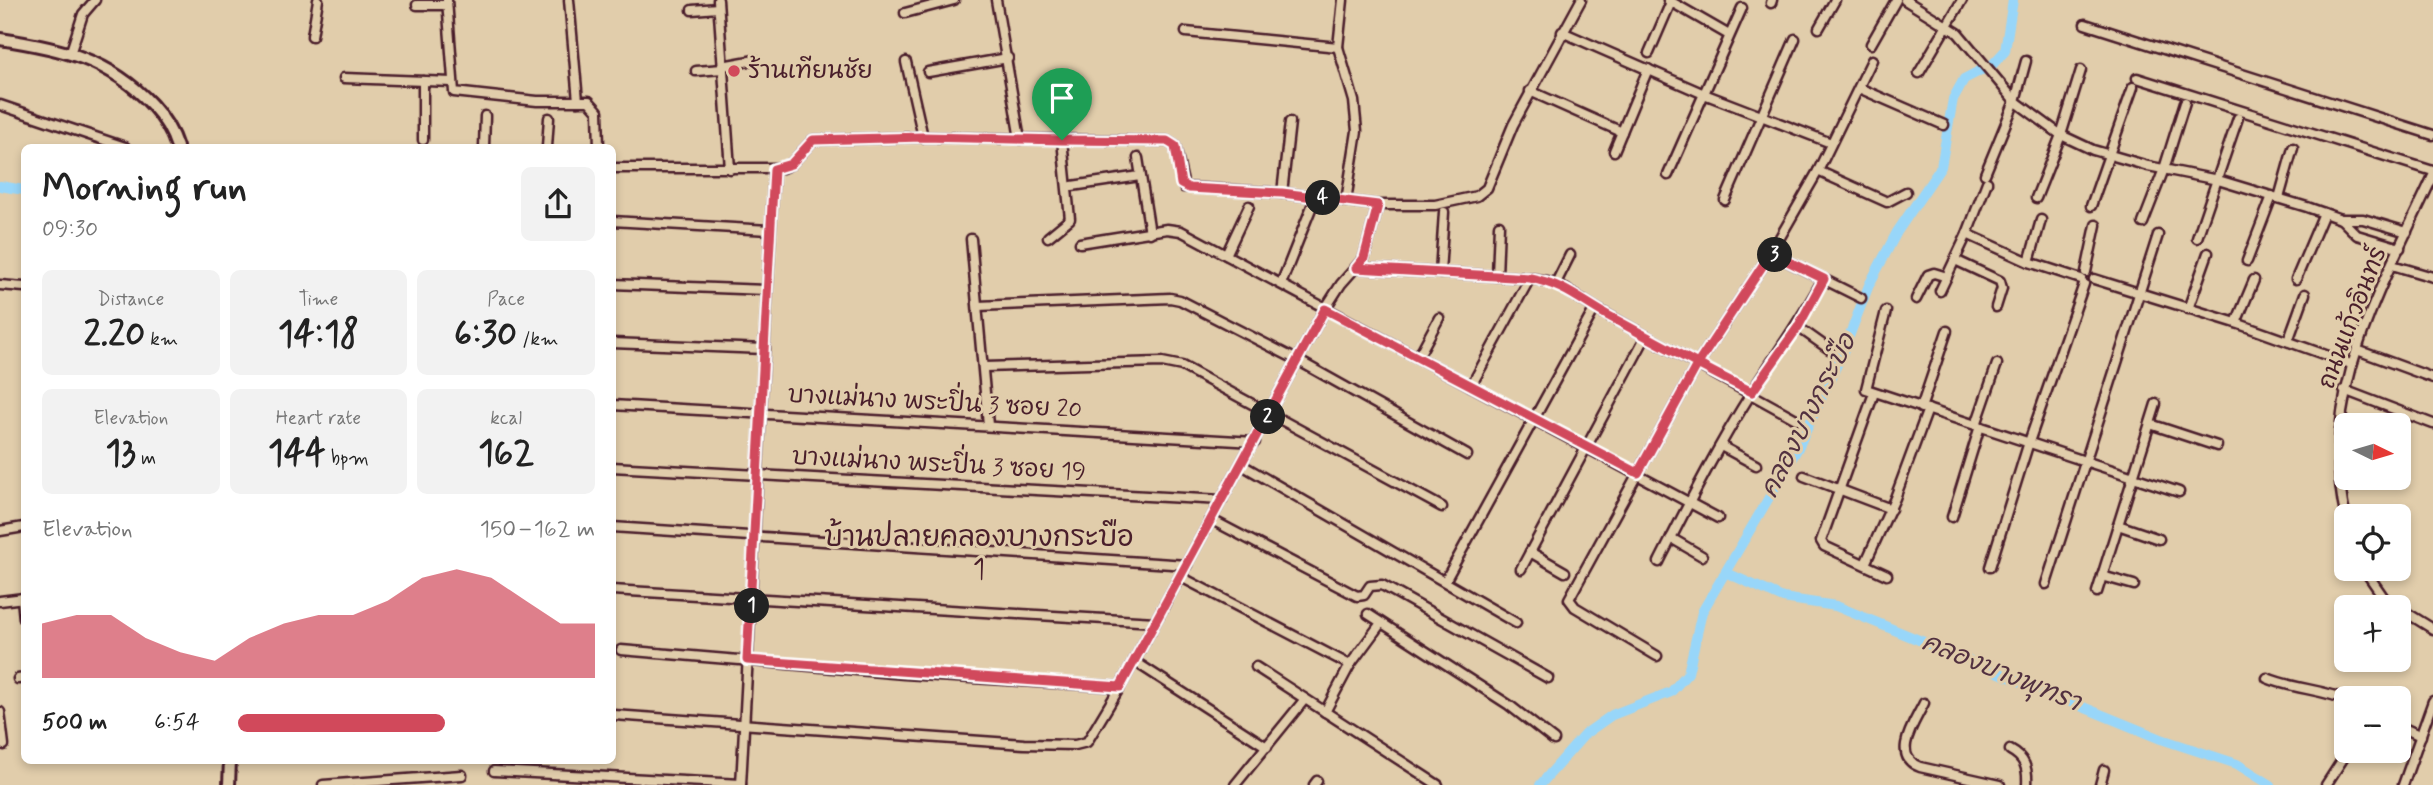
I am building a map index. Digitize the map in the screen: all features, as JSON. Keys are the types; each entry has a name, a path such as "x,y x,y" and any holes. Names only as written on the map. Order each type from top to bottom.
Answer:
{"street":[{"path":"70,54 83,14 95,0"},
{"path":"312,36 317,0"},
{"path":"569,0 578,101"},
{"path":"905,13 954,0"},
{"path":"996,0 1020,139"},
{"path":"1343,0 1338,47 1354,101 1357,131 1346,201"},
{"path":"616,168 774,169 791,164 813,140 923,137 1167,141 1175,146 1184,187 1282,193 1378,205 1435,205 1482,193 1530,91 1581,0"},
{"path":"1819,28 1835,0"},
{"path":"1871,44 1896,0"},
{"path":"1905,0 1947,26 1973,49 2015,100 2061,135 2111,155 2218,180 2341,219 2362,219 2407,232"},
{"path":"1919,73 1962,0"},
{"path":"1649,53 1670,1 1728,36"},
{"path":"417,5 447,3 452,82 457,94 537,101 589,101 596,105 599,144"},
{"path":"692,10 718,4 730,169"},
{"path":"1668,175 1742,8"},
{"path":"2085,24 2433,135"},
{"path":"1186,32 1338,47"},
{"path":"1562,32 1762,117 1831,143"},
{"path":"0,39 70,54 106,66 132,83 168,127 176,144"},
{"path":"1725,200 1795,39"},
{"path":"928,72 1008,58"},
{"path":"696,71 755,60"},
{"path":"1657,656 1570,603 1571,594 1697,365 1771,253 1818,171 1872,60"},
{"path":"1940,291 1967,234 2015,100 2026,61"},
{"path":"906,62 923,137"},
{"path":"1614,151 1648,69"},
{"path":"2036,198 2061,135 2081,71"},
{"path":"344,78 452,82"},
{"path":"423,81 423,139"},
{"path":"2091,206 2135,83 2433,173"},
{"path":"1859,88 1944,125"},
{"path":"1530,91 1622,132"},
{"path":"2143,223 2164,169 2185,102"},
{"path":"0,105 116,144"},
{"path":"484,144 485,116"},
{"path":"547,144 549,118"},
{"path":"2197,238 2238,118"},
{"path":"1282,193 1290,122"},
{"path":"1048,237 1070,219 1062,140"},
{"path":"2246,261 2275,197 2293,148"},
{"path":"1138,158 1150,233"},
{"path":"494,771 741,785 774,169"},
{"path":"1818,171 1887,202 1906,192"},
{"name":"ถนนแก้วอินทร์","path":"2345,504 2338,450 2344,390 2351,364 2433,173"},
{"path":"1072,187 1140,176"},
{"path":"1281,284 1314,201"},
{"path":"616,715 1075,745 1087,742 1135,661 1325,309 1364,258 1378,205"},
{"path":"1226,255 1249,206"},
{"path":"1440,273 1444,212"},
{"path":"2296,279 2324,213"},
{"path":"2341,219 2357,235 2400,248"},
{"path":"2029,262 2041,220"},
{"path":"616,221 769,230"},
{"path":"1497,276 1499,225"},
{"path":"1990,566 2084,278 2096,225"},
{"path":"1080,243 1167,229 1181,232 1690,500 1718,518"},
{"path":"1967,234 2029,262 2084,278"},
{"path":"2046,584 2158,234"},
{"path":"971,239 985,367 988,425"},
{"path":"1771,253 1861,298"},
{"path":"2188,309 2208,253"},
{"path":"1556,283 1570,255"},
{"path":"1955,260 2000,281 2002,288 1996,307"},
{"path":"2392,265 2433,277"},
{"path":"1356,268 1530,278 1556,283 1595,308 1697,365 1752,392 1796,419"},
{"path":"1916,299 1928,275 1934,273 1947,277"},
{"path":"2084,278 2091,273 2094,279 2236,323 2351,364"},
{"path":"1471,386 1530,278"},
{"path":"1659,562 1690,500 1752,392 1798,327 1824,279"},
{"path":"2236,323 2254,280"},
{"path":"616,284 766,290"},
{"path":"0,285 21,287"},
{"path":"2288,341 2305,294"},
{"path":"978,306 1170,298 1180,300 1299,360 1466,455"},
{"path":"1445,581 1595,308"},
{"path":"1885,311 1865,386 1874,393 2179,492"},
{"path":"1418,357 1439,318"},
{"path":"1798,327 1829,349"},
{"path":"1865,564 1891,509 1947,331"},
{"path":"1521,569 1646,336"},
{"path":"616,343 765,349"},
{"path":"2357,350 2433,378"},
{"path":"985,367 1171,363 1270,412 1442,507"},
{"path":"1952,517 1997,364"},
{"path":"2344,390 2433,424"},
{"path":"1874,393 1821,541 1824,546 1887,575"},
{"path":"2097,593 2156,404"},
{"name":"บางแม่นาง พระปิ่น 3 ซอย 20","path":"616,405 1255,442"},
{"path":"2150,424 2217,446"},
{"path":"1721,446 1756,465"},
{"path":"1242,465 1516,623"},
{"name":"บางแม่นาง พระปิ่น 3 ซอย 19","path":"616,467 1222,500"},
{"path":"1804,476 1891,509"},
{"path":"1212,520 1357,596 1364,595 1370,586 1382,585 1548,678"},
{"path":"2118,525 2159,539"},
{"path":"616,527 1187,565"},
{"path":"0,531 21,528"},
{"path":"1671,538 1702,556"},
{"path":"1530,552 1565,572"},
{"path":"2102,576 2134,585"},
{"path":"1181,577 1350,665"},
{"path":"616,590 1155,622"},
{"path":"0,601 21,598"},
{"path":"1368,614 1509,705 1554,740"},
{"path":"2411,615 2433,629"},
{"path":"1325,712 1350,665 1381,623"},
{"path":"621,650 1120,687"},
{"path":"1135,661 1266,747"},
{"path":"1256,667 1438,785"},
{"path":"2267,678 2306,690 2334,695"},
{"path":"1235,785 1306,699"},
{"path":"2403,785 2433,701"},
{"path":"1924,703 1906,742 1904,754 1908,761 1920,767 2000,785"},
{"path":"0,712 4,745"},
{"path":"2411,731 2421,736"},
{"path":"2010,750 2020,755 2026,766 2026,785"},
{"path":"2326,785 2340,763"},
{"path":"229,785 230,764"},
{"path":"2100,785 2104,770"},
{"path":"323,785 463,775"}],"waterway":[{"name":"คลองบางกระบือ","path":"1540,785 1585,734 1612,715 1671,692 1688,673 1702,612 1798,448 1843,352 1869,285 1897,232 1941,167 1953,99 1964,79 1993,64 2005,51 2013,0"},
{"path":"0,186 21,190"},
{"name":"คลองบางพุทรา","path":"1727,573 1783,598 1836,606 2161,739 2237,764 2271,785"}],"place":[{"name":"ร้านเทียนชัย","path":"734,71"}],"district":[{"name":"บ้านปลายคลองบางกระบือ 1","path":"979,554"}],"route":[{"path":"1062,140 923,137 813,140 806,144 791,164 774,169 766,290 763,413 747,660 904,674 1120,687 1325,309 1638,473 1697,365 1771,253 1824,279 1798,327 1752,392 1697,365 1556,283 1530,278 1356,268 1364,258 1378,205 1282,193 1184,187 1181,184 1175,146 1167,141 1062,140"}]}
